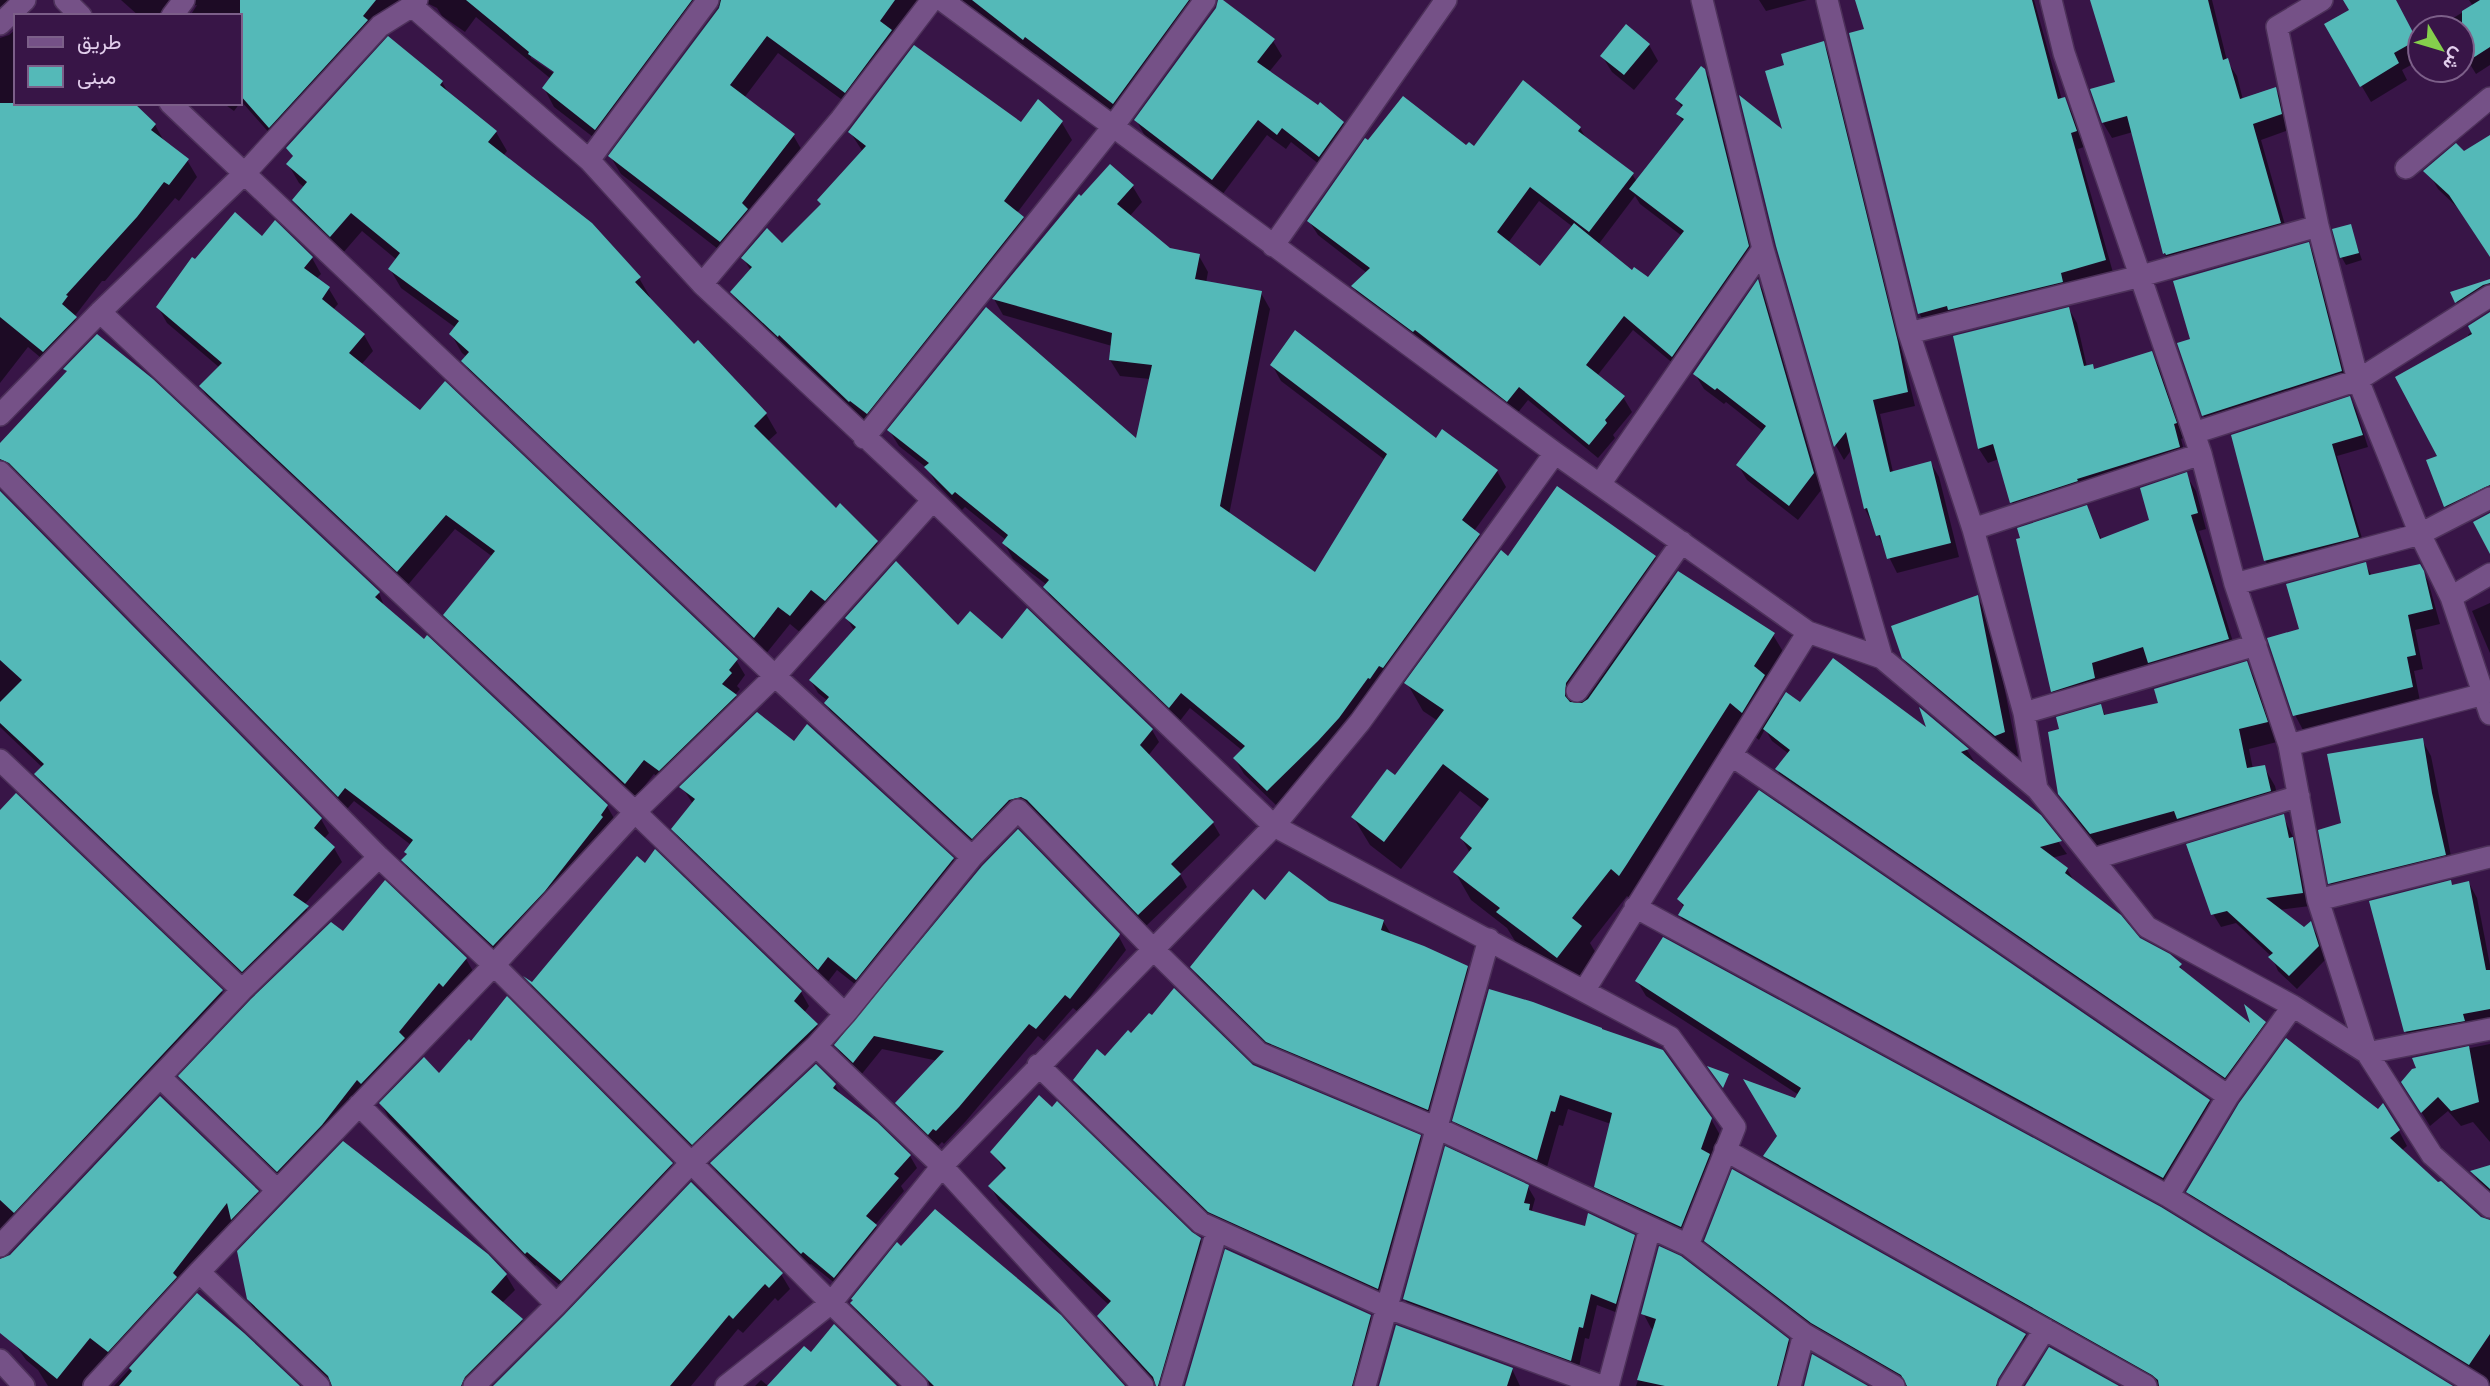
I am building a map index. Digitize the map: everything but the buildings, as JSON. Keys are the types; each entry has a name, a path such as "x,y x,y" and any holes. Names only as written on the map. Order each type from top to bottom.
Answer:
{"street":[{"path":"0,24 25,0"},
{"path":"65,0 79,14"},
{"path":"589,160 708,0"},
{"path":"702,284 841,119 932,0"},
{"path":"942,0 1555,453 1808,632 1882,658 2037,789 2147,927 2293,1006 2367,1053 2490,1029"},
{"path":"864,438 1112,128 1205,0"},
{"path":"1273,246 1446,0"},
{"path":"1702,0 1763,248 1882,658"},
{"path":"1827,0 1909,333 1973,529 2024,713 2037,789"},
{"path":"2051,0 2064,53 2201,454 2235,583 2289,746 2318,900 2367,1053 2432,1155 2490,1207"},
{"path":"2289,746 2487,704 2451,597 2420,534 2358,380 2318,226 2277,27 2322,0"},
{"path":"0,415 100,312 244,174 380,26 415,3 589,160 702,284 1274,826 1670,1037 1735,1127 1688,1245"},
{"path":"2406,168 2490,98"},
{"path":"172,105 775,676 972,857"},
{"path":"1909,333 2141,276 2318,226"},
{"path":"1600,484 1763,248"},
{"path":"2194,433 2358,380 2490,296"},
{"path":"100,312 635,812 845,1014"},
{"path":"726,1386 831,1303 942,1166 1274,826 1360,722 1555,453"},
{"path":"1973,529 2201,454"},
{"path":"0,472 379,857 494,965 917,1386"},
{"path":"2235,583 2420,534 2490,498"},
{"path":"94,1386 199,1272 494,965 635,812 775,676 933,500"},
{"path":"1577,691 1682,542"},
{"path":"2451,597 2490,574"},
{"path":"1584,991 1808,632"},
{"path":"2024,713 2256,645"},
{"path":"1731,755 2228,1096"},
{"path":"0,760 242,990"},
{"path":"2093,859 2299,796"},
{"path":"474,1386 691,1163 816,1046 972,857 1018,810 1259,1053 1437,1128 1688,1245 1804,1334 1894,1386"},
{"path":"0,1246 242,990 379,857"},
{"path":"2318,900 2490,857"},
{"path":"1635,907 2168,1196 2478,1386"},
{"path":"1365,1386 1489,939"},
{"path":"2168,1196 2228,1096 2293,1006"},
{"path":"816,1046 942,1166 1143,1386"},
{"path":"1038,1065 1201,1223 1388,1308 1602,1386"},
{"path":"160,1077 277,1190"},
{"path":"359,1105 556,1304"},
{"path":"1725,1150 2146,1386"},
{"path":"1608,1386 1650,1228"},
{"path":"1171,1386 1217,1231"},
{"path":"199,1272 319,1386"},
{"path":"2010,1386 2045,1329"},
{"path":"1790,1386 1804,1334"},
{"path":"0,1360 24,1386"}]}
